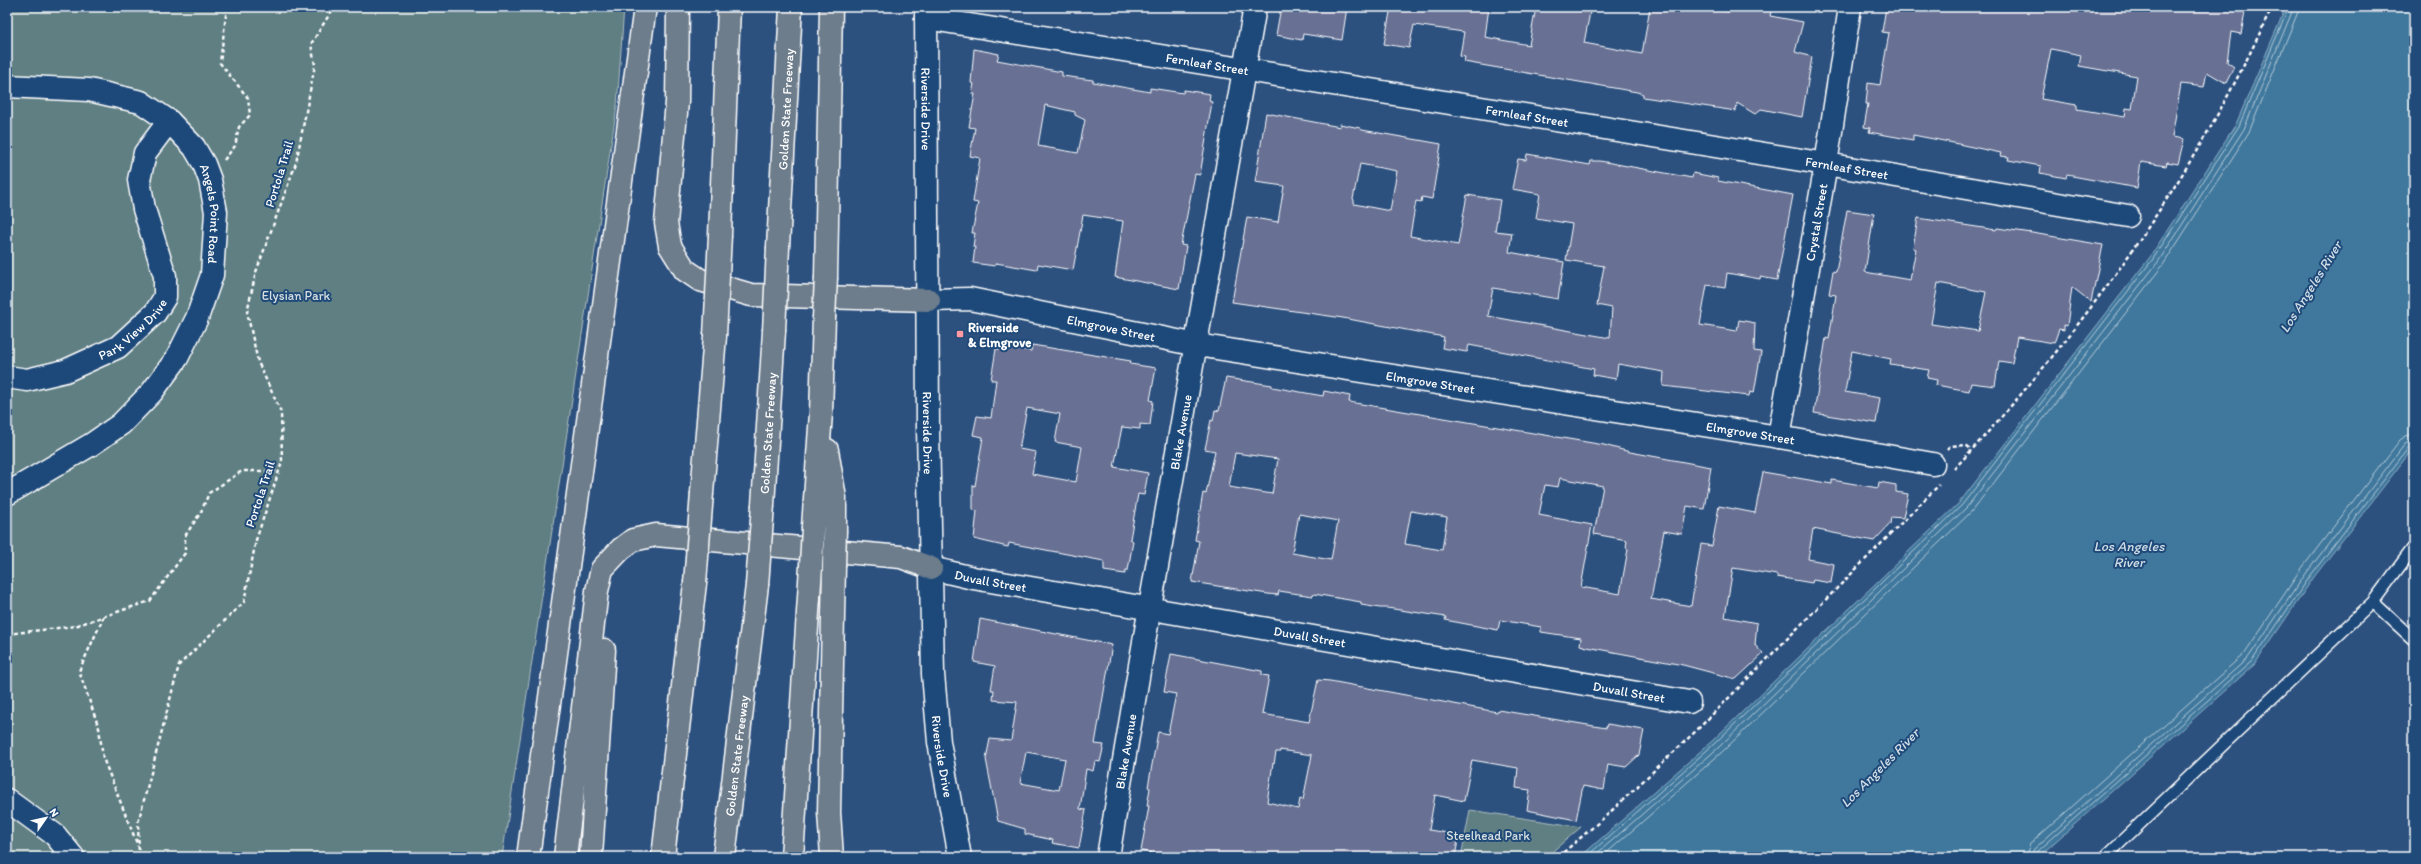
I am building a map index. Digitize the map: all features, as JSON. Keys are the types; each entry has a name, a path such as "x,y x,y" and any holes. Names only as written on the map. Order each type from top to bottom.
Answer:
{"highway":[{"path":"528,857 645,7"},
{"path":"678,7 677,102 666,223 670,246 685,270 700,280 751,295 929,300"},
{"path":"663,857 695,583 715,336 729,7"},
{"name":"Golden State Freeway","path":"724,857 757,585 774,331 791,7"},
{"path":"792,857 821,413 826,278 831,7"},
{"path":"821,413 835,498 829,812 832,857"},
{"path":"565,857 597,591 602,569 633,540 656,535 901,557 931,568"},
{"path":"591,857 604,636 610,576 615,556"}],"street":[{"name":"Blake Avenue","path":"1108,857 1149,607 1197,346 1255,7"},
{"name":"Crystal Street","path":"1779,437 1826,164 1850,7"},
{"name":"Riverside Drive","path":"926,12 929,300 928,428 933,674 939,742 960,857"},
{"name":"Fernleaf Street","path":"926,12 1244,68 1826,164 2128,216"},
{"name":"Angels Point Road","path":"7,86 89,90 141,102 169,121 194,147 204,164 210,180 216,212 212,275 197,318 177,358 152,392 121,424 92,444 7,494"},
{"name":"Park View Drive","path":"7,377 27,380 65,371 118,347 155,313 165,297 165,276 144,209 139,180 145,153 169,121"},
{"name":"Elmgrove Street","path":"929,300 970,299 1197,346 1779,437 1932,464"},
{"name":"Duvall Street","path":"931,568 973,578 1149,607 1689,702"},
{"path":"7,800 55,835 73,857"}],"lane":[{"path":"2105,857 2373,602 2414,548"},
{"path":"2373,602 2414,640"}],"path":[{"path":"210,180 235,146 239,127 250,115 248,98 220,63 227,7"},
{"name":"Portola Trail","path":"139,857 138,822 179,665 244,602 256,540 282,462 281,412 258,362 247,312 256,272 296,163 315,65 311,44 334,7"},
{"path":"1932,464 1950,446 1966,445 1972,450"},
{"path":"7,634 76,626 150,602 186,553 185,536 201,512 209,493 242,471 279,471"},
{"path":"104,616 79,671 99,728 103,758 139,848"}],"green space":[{"name":"Elysian Park","path":"7,7 624,7 617,106 502,857 7,857"},
{"name":"Steelhead Park","path":"1470,810 1581,827 1546,857 1461,857"}],"water":[{"name":"Los Angeles River","path":"2286,7 2414,7 2414,447 2314,577 2255,664 2038,857 1580,857 1712,741 1959,503 2150,257 2236,124"}],"building":[{"path":"1281,7 1347,7 1342,40 1303,34 1302,40 1276,35"},
{"path":"1391,7 1489,7 1485,37 1529,45 1536,7 1591,7 1584,43 1642,54 1650,7 1700,7 1730,12 1730,10 1736,10 1736,7 1772,7 1770,16 1803,22 1795,52 1812,57 1802,117 1761,109 1755,114 1737,103 1736,111 1643,97 1643,94 1637,92 1464,62 1465,57 1460,56 1464,32 1414,25 1409,48 1384,44"},
{"path":"1886,7 2246,7 2241,34 2231,32 2227,62 2234,67 2226,83 2207,72 2204,87 2181,84 2172,137 2184,139 2178,164 2167,162 2166,166 2141,162 2137,188 2067,175 2066,178 2040,173 2041,166 2008,160 2009,157 2000,156 2001,153 1944,141 1913,135 1913,140 1869,132 1870,128 1864,127 1868,104 1866,104 1868,83 1880,85 1889,33 1882,32","holes":["2051,49 2081,55 2079,66 2137,76 2132,109 2126,108 2125,117 2077,109 2077,105 2041,99"]},
{"path":"974,49 999,54 997,60 1062,72 1062,76 1093,80 1093,82 1150,92 1150,88 1183,93 1184,90 1210,94 1209,101 1212,102 1200,175 1195,174 1181,245 1186,246 1179,289 1115,277 1123,221 1083,215 1073,270 1038,264 1037,270 996,263 995,266 973,263 975,233 972,233 978,203 973,202 980,158 970,156 975,128 969,127 975,94 972,94 974,84 971,83","holes":["1045,105 1075,112 1075,115 1085,120 1078,153 1038,146"]},
{"path":"1266,113 1340,127 1340,124 1360,128 1362,130 1441,144 1432,199 1422,197 1421,202 1416,201 1410,236 1458,245 1467,195 1500,200 1495,231 1512,233 1509,252 1564,262 1558,299 1493,288 1488,316 1610,338 1612,308 1597,305 1604,266 1566,260 1572,224 1536,218 1540,194 1512,189 1518,159 1526,160 1527,154 1590,165 1591,161 1600,161 1692,178 1693,173 1718,178 1718,181 1793,195 1777,280 1760,277 1760,279 1727,273 1725,288 1707,285 1700,325 1737,331 1739,320 1755,323 1754,351 1761,352 1754,393 1750,392 1749,396 1663,386 1664,372 1618,364 1616,379 1593,375 1594,369 1469,345 1467,352 1442,348 1444,337 1343,318 1232,302 1247,217 1278,222 1284,186 1255,182","holes":["1360,164 1397,171 1390,211 1354,204 1353,199"]},
{"path":"1847,210 1874,214 1865,272 1910,280 1916,249 1913,248 1918,218 1996,230 1997,228 2032,233 2103,245 2091,302 2072,287 2067,326 2064,325 2064,330 2059,329 2054,343 2017,337 2012,363 1999,361 1995,386 1971,383 1969,391 1936,385 1937,380 1927,378 1929,370 1890,364 1891,359 1852,351 1845,392 1880,398 1876,423 1814,413 1826,338 1829,339 1836,295 1829,294 1833,271 1836,272","holes":["1938,283 1986,292 1978,331 1931,324"]},
{"path":"1032,345 1131,361 1130,364 1156,368 1150,400 1153,401 1150,425 1140,424 1140,429 1122,427 1114,467 1148,473 1144,495 1138,494 1130,539 1133,541 1128,570 1126,570 1125,574 1104,571 1104,561 1009,543 1008,547 974,539 977,511 973,510 973,485 975,486 983,437 973,435 977,416 991,418 996,380 991,380 996,349 1005,350 1005,347 1031,351","holes":["1027,408 1060,414 1055,442 1082,447 1076,482 1032,474 1036,452 1019,449"]},
{"path":"1226,378 1272,385 1272,387 1323,396 1324,391 1350,396 1349,402 1604,445 1630,452 1711,467 1704,509 1687,506 1682,534 1664,531 1651,599 1691,606 1701,544 1712,546 1719,506 1755,513 1763,472 1832,484 1832,480 1878,488 1879,482 1896,485 1896,492 1908,494 1903,518 1891,517 1890,524 1874,541 1813,529 1808,559 1834,564 1831,583 1813,580 1812,583 1777,577 1777,575 1733,568 1725,617 1757,623 1755,645 1763,654 1736,679 1683,665 1587,647 1580,645 1581,638 1541,632 1541,627 1500,620 1498,630 1445,620 1446,617 1361,605 1361,602 1314,594 1313,596 1279,591 1278,595 1192,582 1199,541 1195,540 1203,493 1206,494 1215,451 1205,449 1211,420 1213,421 1215,410 1219,411","holes":["1235,453 1278,459 1272,494 1229,487","1560,478 1603,486 1594,534 1627,540 1626,548 1628,549 1620,594 1581,587 1592,525 1539,515 1545,485 1558,487","1411,511 1447,517 1442,550 1405,544","1299,514 1338,521 1331,560 1292,553"]},
{"path":"980,619 1112,645 1095,744 1104,745 1100,762 1095,761 1093,771 1086,769 1080,809 1086,810 1079,848 1052,843 1053,840 1025,834 1025,829 998,821 986,759 990,739 1011,741 1017,702 993,700 994,690 991,690 995,666 974,662","holes":["1026,752 1065,759 1059,790 1020,783"]},
{"path":"1171,654 1262,671 1262,675 1269,676 1262,714 1309,722 1318,680 1497,712 1498,710 1606,728 1607,724 1644,730 1639,755 1626,767 1608,764 1604,790 1583,786 1576,820 1527,810 1530,790 1516,788 1518,768 1472,760 1464,801 1435,795 1429,830 1459,835 1455,857 1418,854 1418,857 1175,857 1141,851 1149,806 1147,806 1150,788 1148,787 1158,732 1168,734 1176,694 1164,692","holes":["1280,750 1312,755 1303,800 1300,799 1298,809 1267,802 1276,752 1280,752"]}],"place":[{"name":"Riverside & Elmgrove","path":"960,334"}]}
